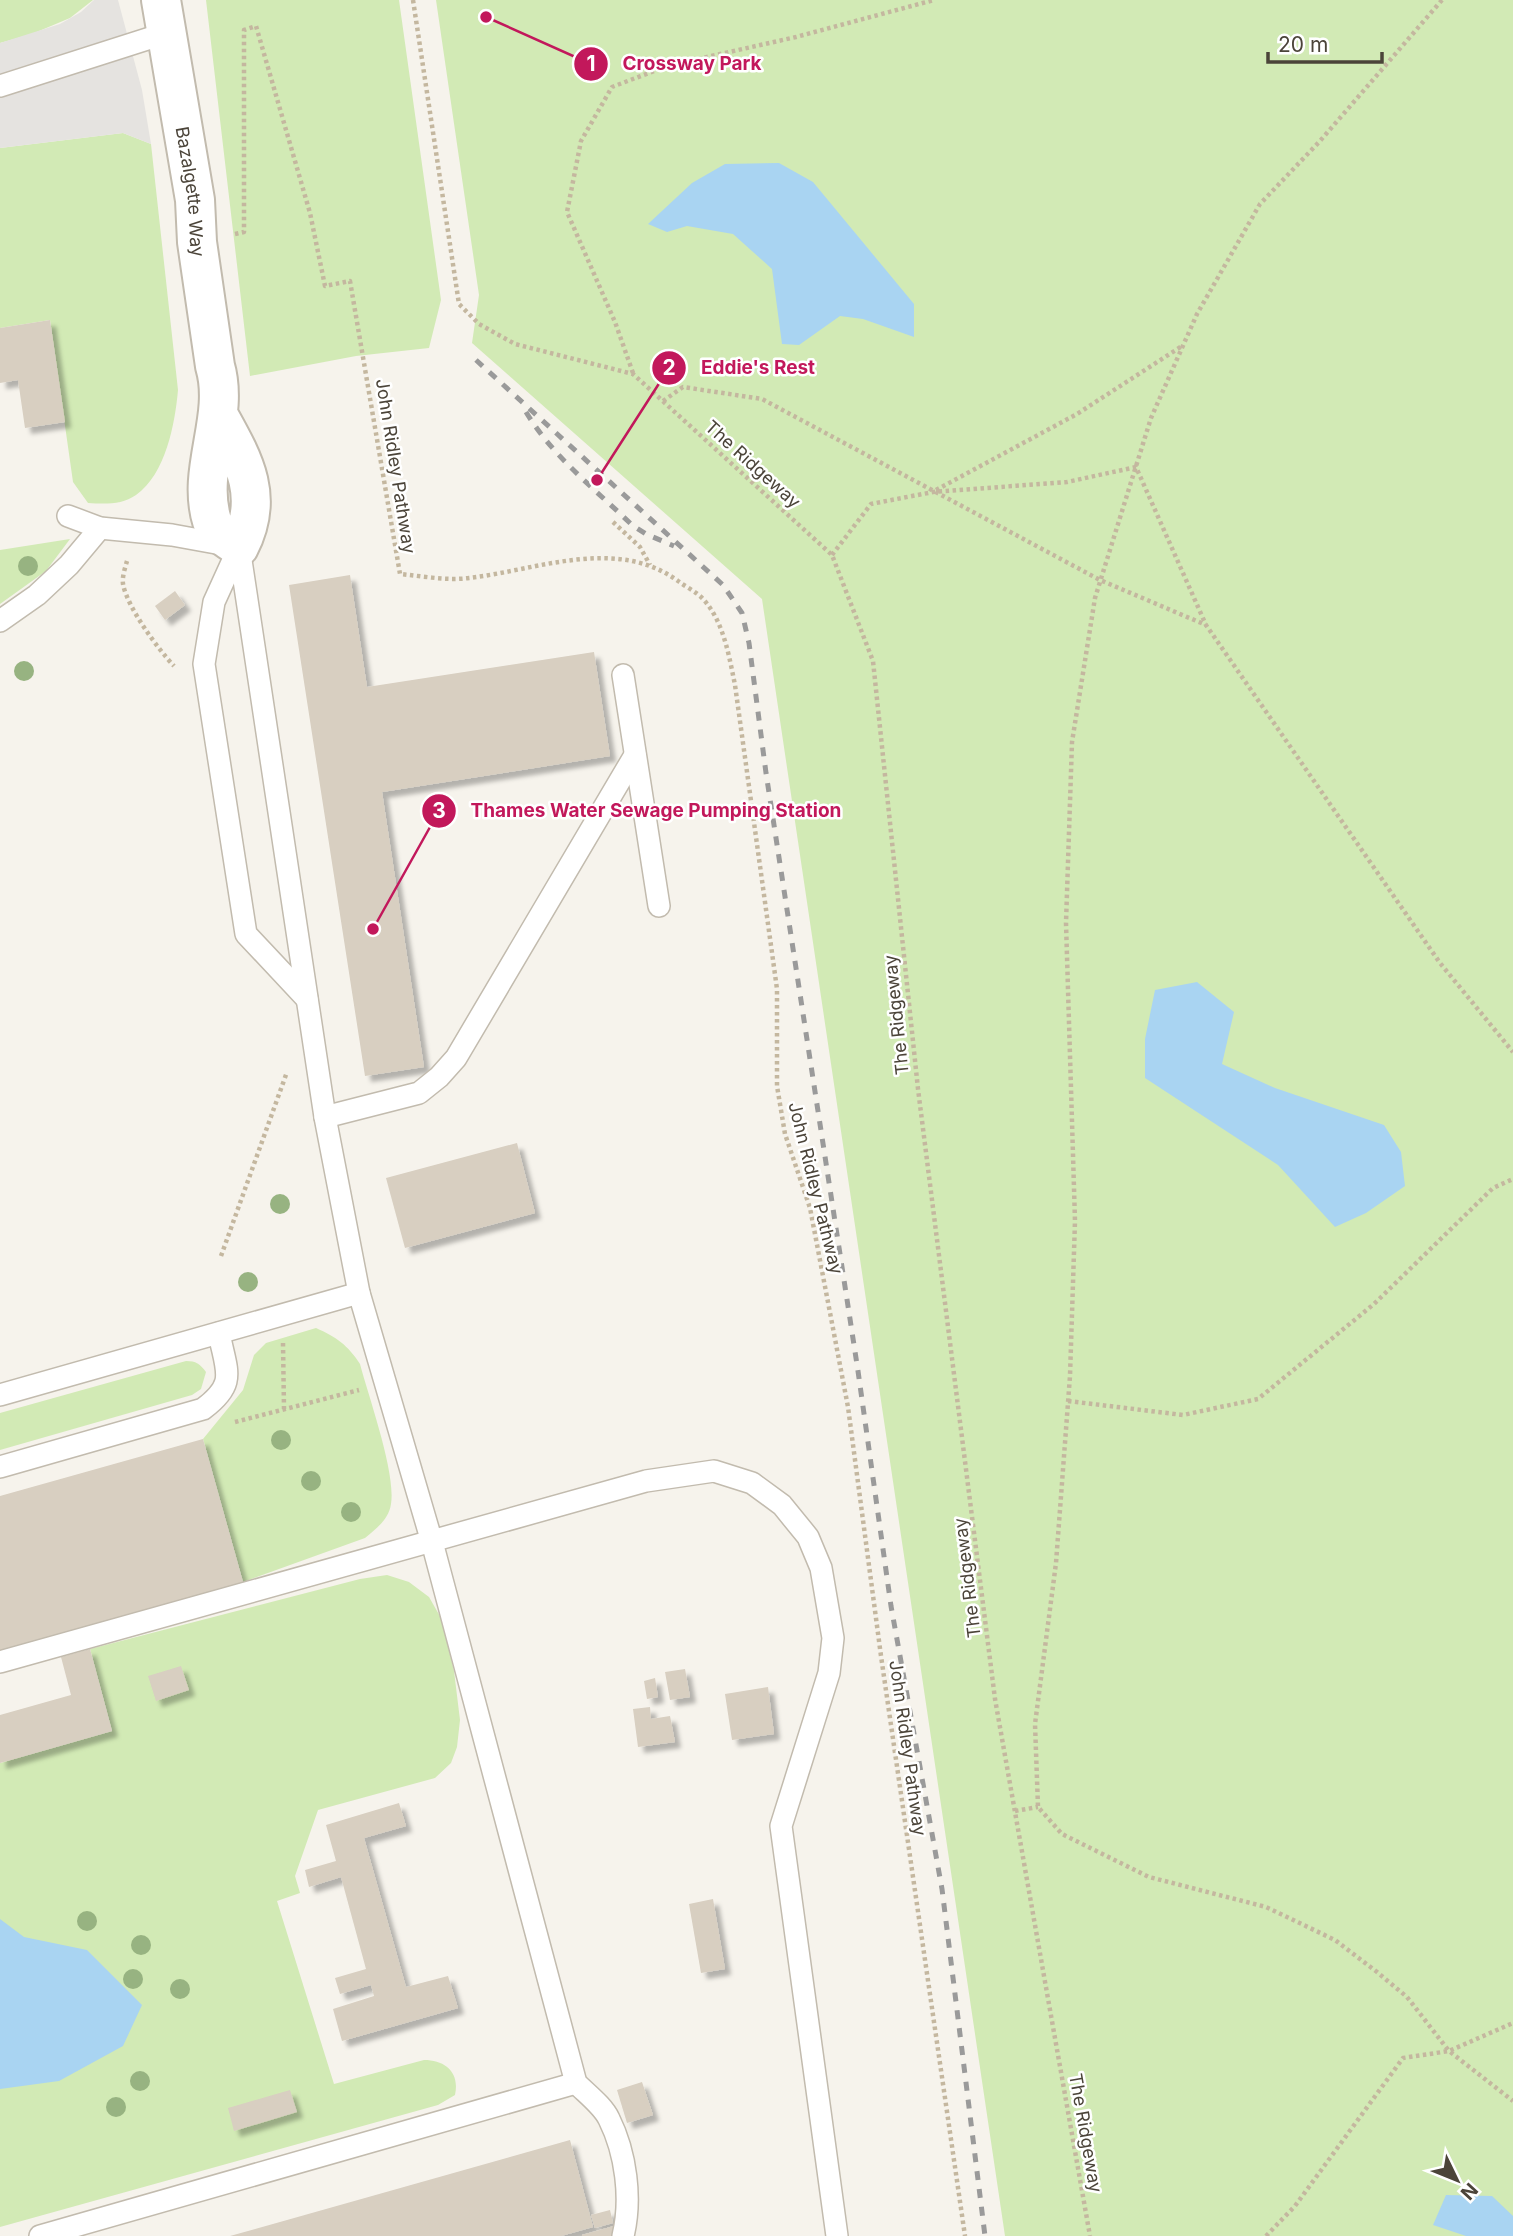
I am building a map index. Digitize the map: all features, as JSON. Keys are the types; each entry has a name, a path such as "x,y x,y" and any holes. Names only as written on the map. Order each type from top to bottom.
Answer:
{"street":[{"name":"Bazalgette Way","path":"163,17 195,200 197,242 219,400 243,458 252,504 249,528 239,547"}],"lane":[{"path":"0,86 163,17"},
{"path":"68,516 100,528 172,535 239,547"},
{"path":"0,621 37,596 69,565 100,528"},
{"path":"239,547 325,1117 359,1293 432,1542 576,2083 608,2117 624,2164 627,2204 623,2236"},
{"path":"239,547 214,602 204,664 246,934 307,999"},
{"path":"623,675 659,906"},
{"path":"325,1117 419,1093 439,1077 456,1058 635,755"},
{"path":"0,1395 359,1293"},
{"path":"0,1467 203,1409 219,1396 228,1381 219,1333"},
{"path":"0,1662 646,1481 714,1471 752,1483 782,1505 808,1537 821,1568 833,1638 829,1673 781,1826 837,2236"},
{"path":"40,2236 576,2083"}],"path":[{"name":"The Ridgeway","path":"413,0 459,304 480,324 515,344 633,374 832,555 873,661 918,1089 995,1699 1090,2236"},
{"path":"633,374 615,322 567,212 581,141 612,87 667,66 796,37 933,0"},
{"path":"1442,0 1320,141 1260,204 1196,314 1152,418 1095,598 1072,742 1066,923 1076,1221 1068,1401 1056,1563 1035,1724 1038,1807 1062,1834 1149,1877 1266,1907 1335,1940 1407,1997 1450,2051 1513,2101"},
{"name":"John Ridley Pathway","path":"234,234 244,232 244,30 256,26 310,214 325,286 350,281 400,574 467,579 573,560 612,558 637,561 667,573 703,599 717,621 726,643 735,685 776,989 777,1086 785,1134 810,1208 848,1407 890,1725 965,2236"},
{"path":"933,492 1077,414 1183,345"},
{"path":"663,401 683,387 762,399 1100,580 1206,625"},
{"path":"832,555 871,504 933,492 1067,482 1136,467"},
{"path":"1136,467 1206,625 1440,963 1513,1052"},
{"path":"613,522 640,547 650,566"},
{"path":"221,1256 290,1066"},
{"path":"1068,1401 1183,1415 1258,1399 1374,1304 1493,1188 1513,1179"},
{"path":"1015,1811 1038,1807"},
{"path":"1266,2236 1295,2206 1403,2058 1450,2051 1513,2023"}],"green space":[{"path":"0,0 93,0 70,18 32,34 0,43"},
{"path":"206,0 399,0 441,300 429,348 356,356 250,376"},
{"path":"436,0 1513,0 1513,2236 1005,2236 762,599 472,343 479,295"},
{"path":"123,133 151,144 178,390 167,447 155,474 146,486 125,501 88,503 73,482 50,320 0,328 0,148"},
{"path":"70,539 46,571 0,604 0,550"},
{"path":"316,1328 341,1342 360,1364 390,1474 390,1509 381,1523 365,1538 243,1582 203,1439 243,1390 254,1355 266,1343"},
{"path":"186,1361 197,1364 206,1372 201,1389 192,1395 0,1450 0,1413"},
{"path":"387,1575 409,1582 429,1597 441,1618 454,1671 460,1720 457,1747 451,1763 435,1778 318,1810 295,1876 300,1893 277,1901 334,2084 424,2060 438,2062 449,2069 455,2080 455,2095 438,2105 0,2227 0,1763 112,1731 90,1649 360,1579"}],"shaded area":[{"path":"94,0 118,0 142,90 151,144 123,133 0,148 0,43 60,24 81,12"}],"water":[{"path":"779,163 813,182 914,304 914,337 863,319 840,316 799,345 782,344 772,269 733,234 687,226 667,232 648,224 692,183 725,164"},
{"path":"1197,982 1234,1012 1222,1064 1275,1088 1384,1125 1401,1152 1405,1186 1366,1213 1335,1227 1278,1165 1145,1078 1145,1039 1155,990"},
{"path":"0,1919 24,1937 87,1950 142,2005 123,2046 59,2081 0,2089"},
{"path":"1446,2195 1492,2196 1513,2216 1513,2236 1466,2236 1433,2225"}],"building":[{"path":"50,320 65,422 25,428 18,380 0,383 0,328"},
{"path":"350,575 367,687 594,652 610,756 382,792 424,1067 365,1076 289,585"},
{"path":"175,591 185,605 165,620 155,606"},
{"path":"517,1143 535,1213 405,1248 386,1178"},
{"path":"203,1439 243,1582 0,1651 0,1496"},
{"path":"90,1649 112,1731 0,1763 0,1715 71,1695 61,1657"},
{"path":"181,1666 189,1690 156,1701 148,1676"},
{"path":"685,1669 690,1697 670,1700 665,1672"},
{"path":"655,1678 658,1697 647,1699 644,1681"},
{"path":"768,1687 774,1734 732,1740 725,1694"},
{"path":"650,1707 651,1719 670,1716 675,1742 638,1747 633,1709"},
{"path":"399,1803 406,1826 364,1838 406,1987 448,1976 458,2008 342,2041 333,2009 374,1996 371,1985 340,1994 335,1978 366,1969 341,1877 309,1887 305,1870 336,1861 326,1825"},
{"path":"713,1899 725,1969 701,1973 689,1904"},
{"path":"642,2082 653,2115 627,2123 617,2090"},
{"path":"290,2090 297,2112 234,2131 228,2108"},
{"path":"570,2140 593,2227 561,2236 230,2236"},
{"path":"610,2210 613,2223 595,2228 591,2215"},
{"path":"614,2226 612,2236 582,2236 582,2235"}],"railway":[{"path":"476,360 723,585 742,613 749,643 766,773 858,1371 891,1606 942,1889 985,2236"},
{"path":"526,412 562,458 632,525 674,546"}],"place":[{"name":"Crossway Park","path":"486,17"},
{"name":"Eddie's Rest","path":"597,480"},
{"name":"Thames Water Sewage Pumping Station","path":"373,929"}]}
